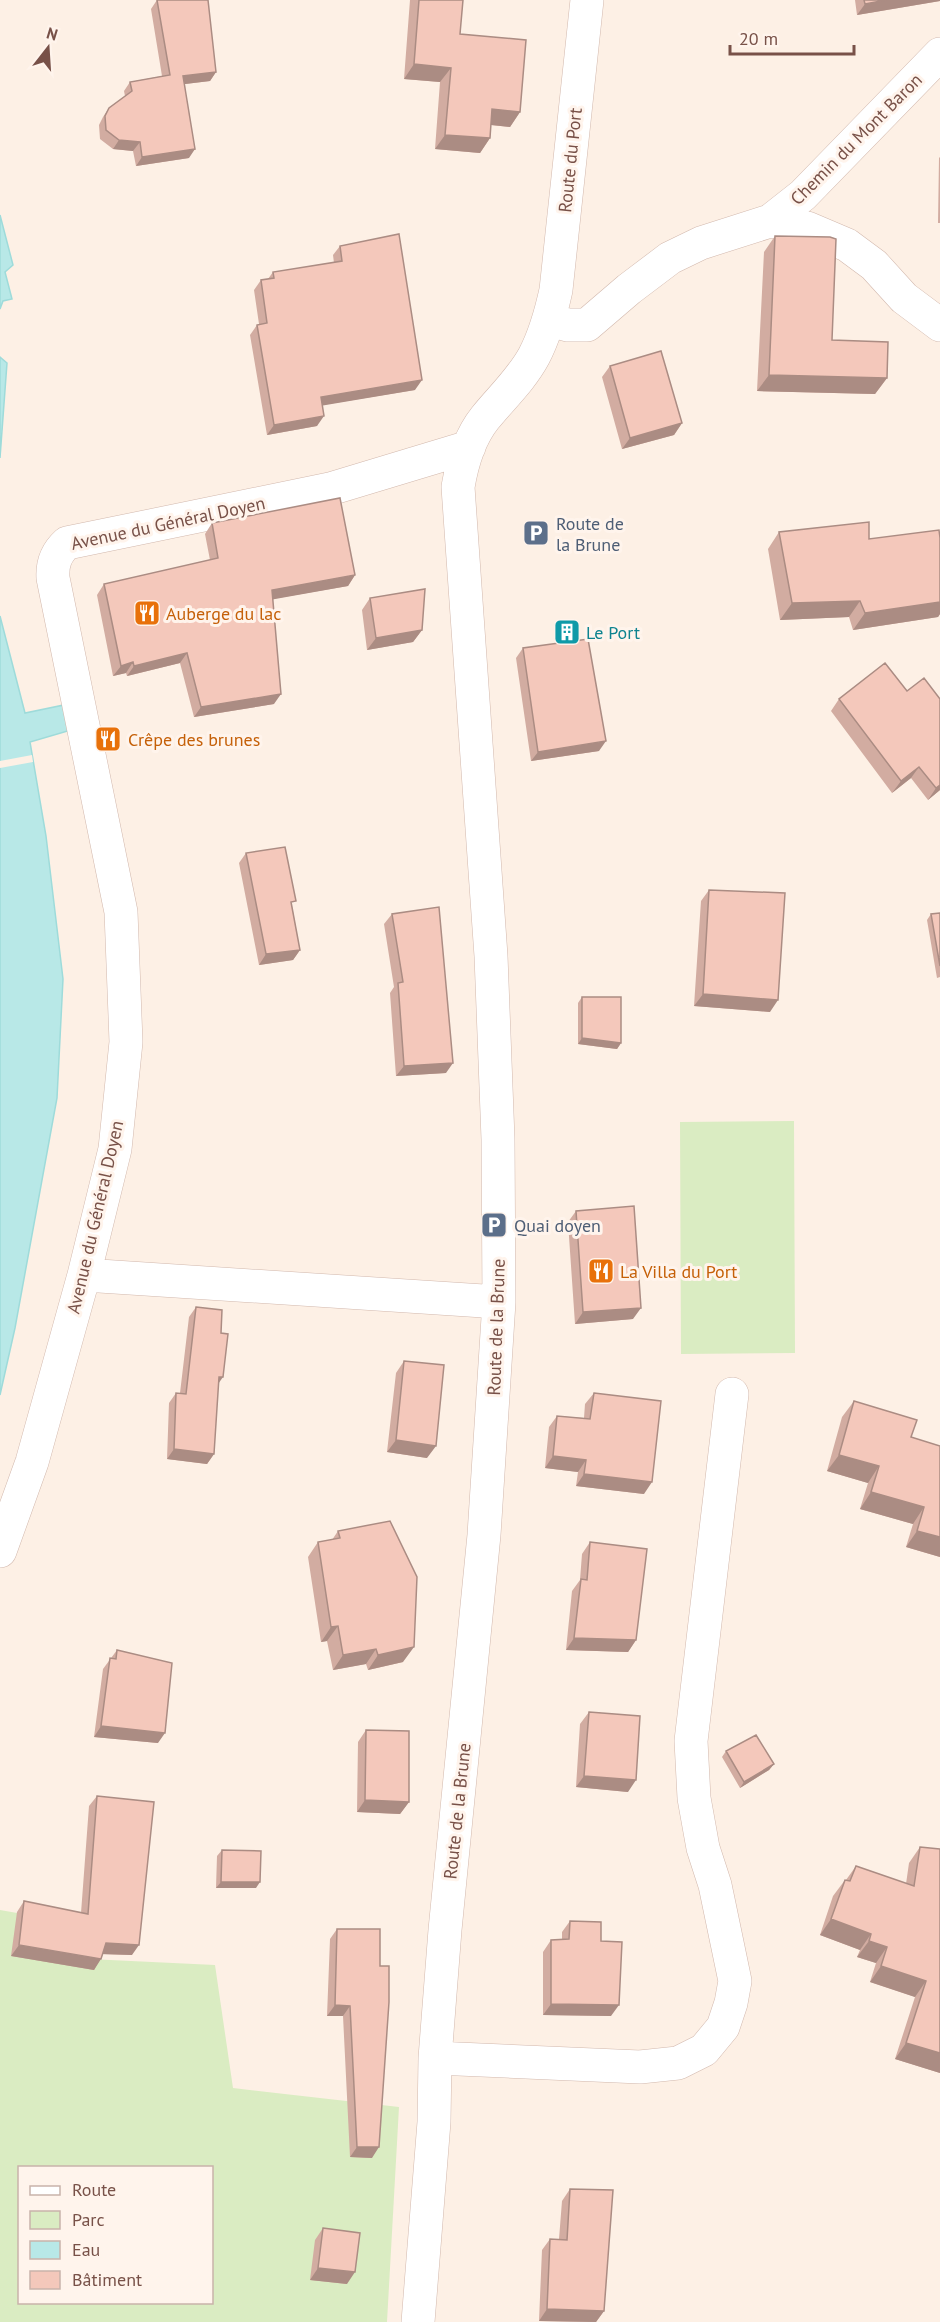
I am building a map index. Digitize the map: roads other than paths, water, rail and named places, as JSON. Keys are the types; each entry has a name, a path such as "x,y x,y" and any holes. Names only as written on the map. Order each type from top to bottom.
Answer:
{"street":[{"name":"Route du Port","path":"549,320 556,290 587,0"},
{"name":"Chemin du Mont Baron","path":"549,320 568,325 587,325 628,289 670,258 701,243 770,221 803,195 940,54"},
{"path":"770,221 807,228 847,245 874,265 904,298 940,325"},
{"name":"Route de la Brune","path":"418,2322 434,2122 435,2058 446,1918 484,1535 499,1302 498,1139 491,956 458,487 461,466 469,447 485,418 506,396 534,357 549,320"},
{"name":"Avenue du Général Doyen","path":"0,1551 32,1462 84,1275 115,1149 126,1042 122,912 53,578 56,557 67,543 330,489 469,447"},
{"path":"84,1275 499,1302"},
{"path":"435,2058 639,2067 678,2063 704,2050 723,2027 735,1981 715,1885 703,1848 694,1798 691,1741 732,1394"}],"water":[{"path":"0,215 13,265 5,272 12,299 3,301 0,309"},
{"path":"0,357 7,363 0,458"},
{"path":"0,616 25,713 64,705 71,730 30,742 46,836 63,979 57,1098 15,1328 0,1395"}],"place":[{"name":"Route de la Brune","path":"536,533"},
{"name":"Auberge du lac","path":"147,613"},
{"name":"Le Port","path":"567,632"},
{"name":"Crêpe des brunes","path":"108,739"},
{"name":"Quai doyen","path":"494,1225"},
{"name":"La Villa du Port","path":"601,1271"}]}
